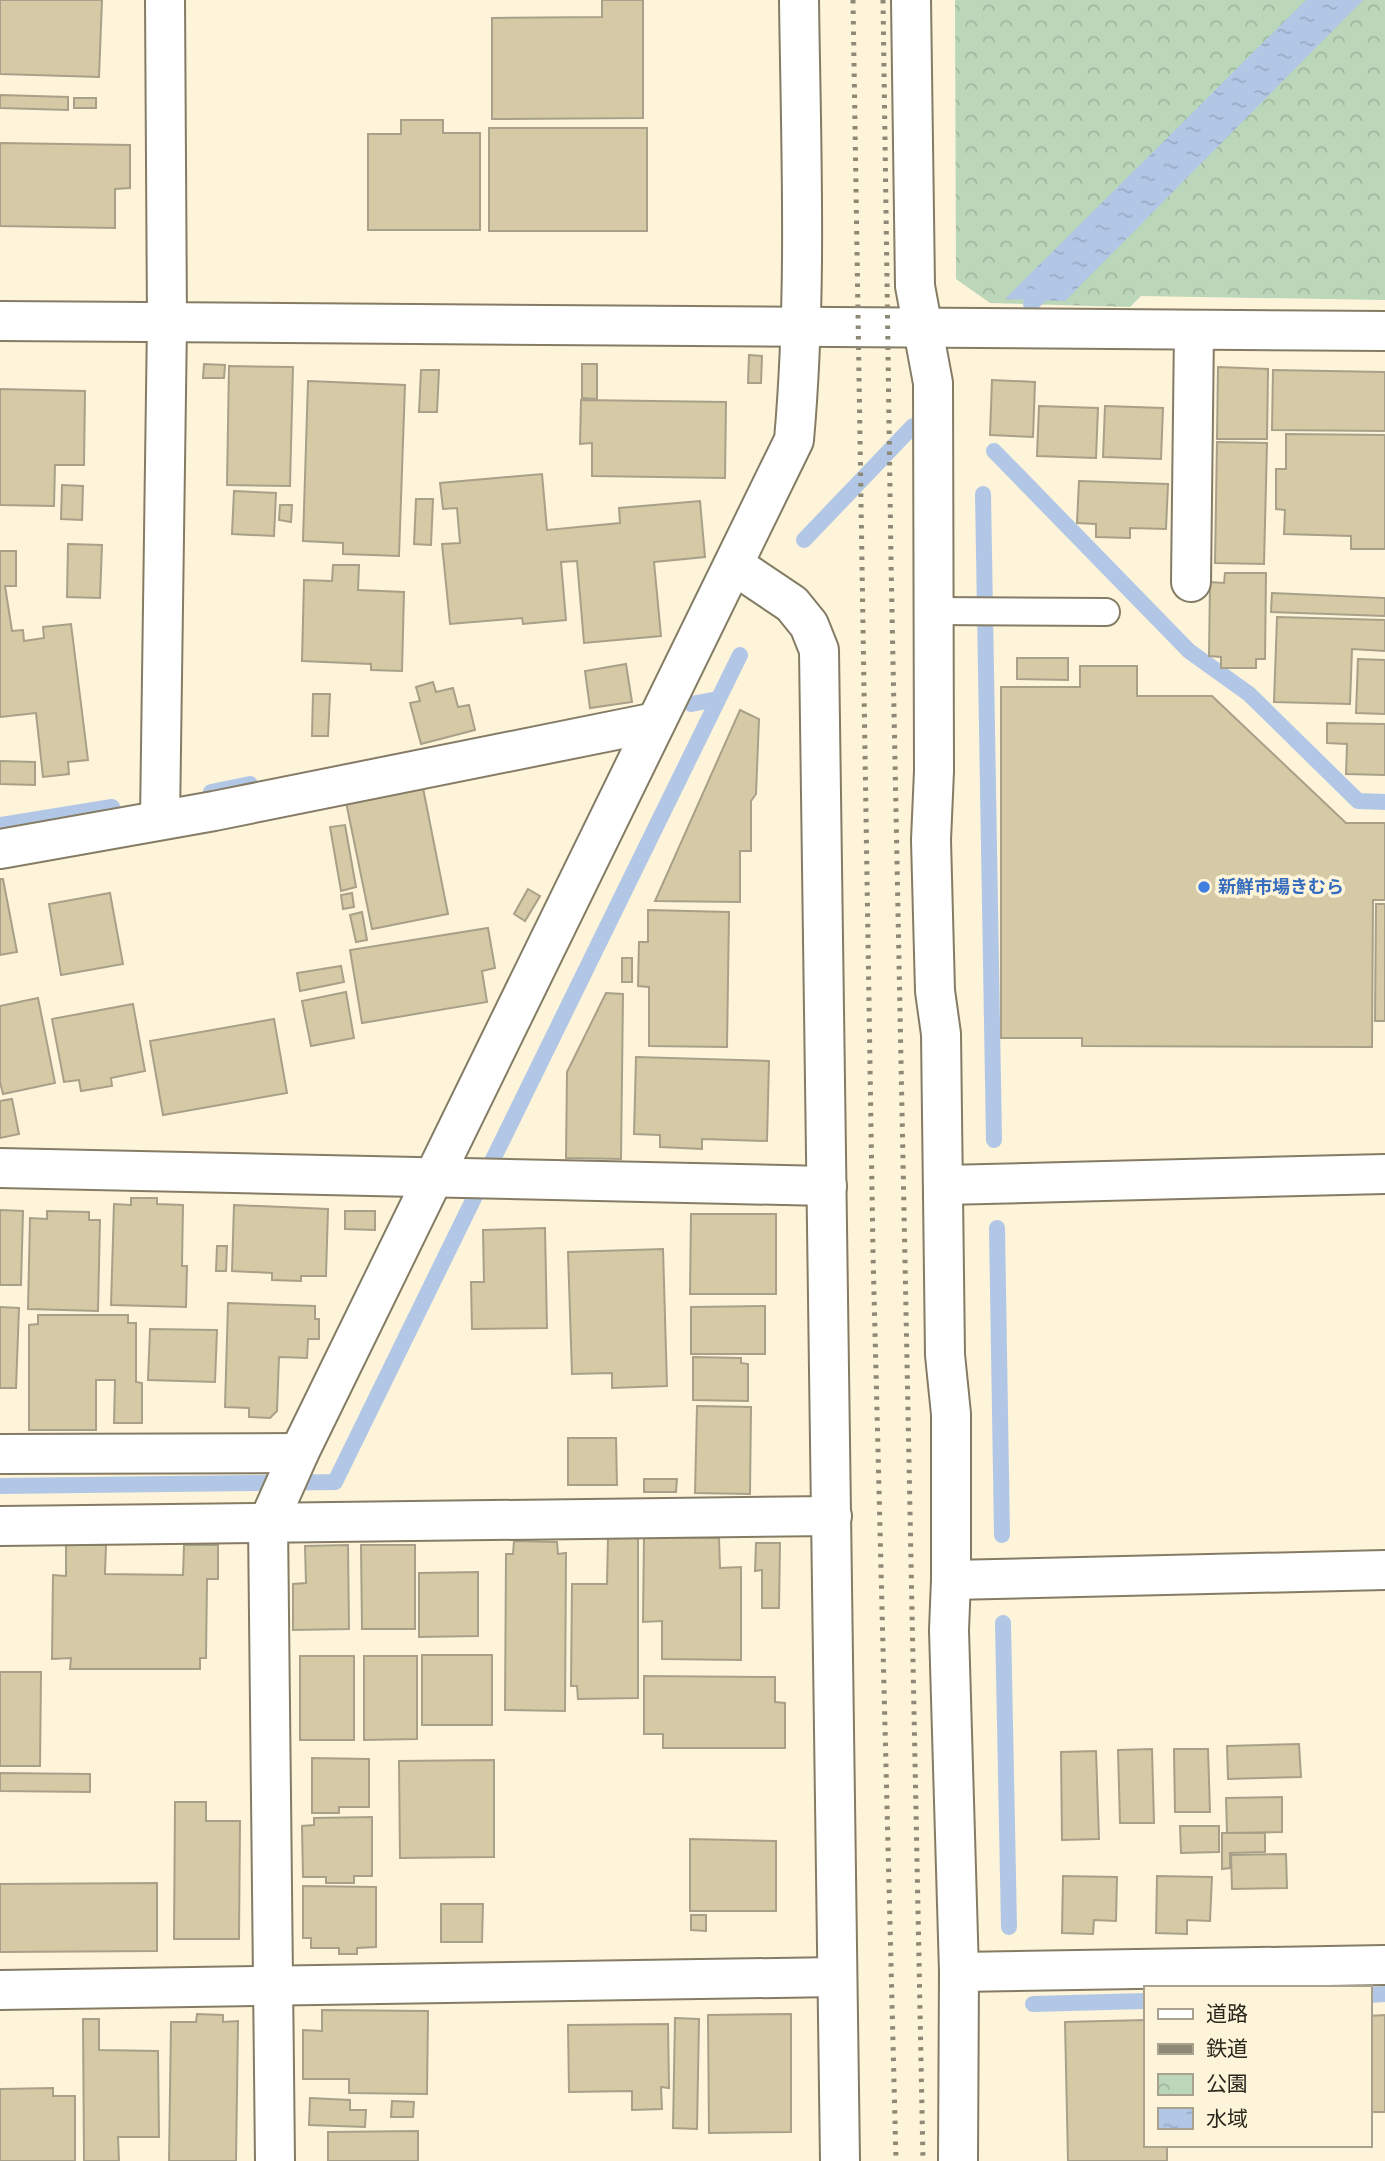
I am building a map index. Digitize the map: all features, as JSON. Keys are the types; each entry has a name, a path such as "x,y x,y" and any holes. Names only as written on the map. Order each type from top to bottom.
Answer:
{"street":[{"path":"160,820 167,322 165,0"},
{"path":"275,2161 272,1987 272,1514 296,1459 447,1179 656,722 794,440 803,285 799,0"},
{"path":"911,0 915,286 933,383 934,771 931,840 935,991 941,1034 945,1355 951,1414 951,1580 948,1630 958,1972 958,2161"},
{"path":"0,321 1385,331"},
{"path":"1191,582 1194,330"},
{"path":"734,565 792,604 809,625 819,650 840,2161"},
{"path":"0,849 656,722"},
{"path":"0,1168 827,1186"},
{"path":"944,1185 1385,1174"},
{"path":"0,1454 296,1459"},
{"path":"0,1526 272,1514 832,1516"},
{"path":"951,1580 1385,1570"},
{"path":"958,1972 1385,1965"},
{"path":"0,1990 836,1977"}],"lane":[{"path":"933,611 1106,612"}],"green space":[{"path":"955,0 1385,0 1385,300 1141,296 1130,307 990,303 956,279"}],"water":[{"path":"1306,0 1363,0 1065,301 1005,299"}],"building":[{"path":"0,0 102,0 99,77 0,74"},
{"path":"602,0 643,0 643,118 492,119 492,18 602,17"},
{"path":"0,95 68,97 68,110 0,108"},
{"path":"74,98 96,98 96,108 74,108"},
{"path":"401,120 443,120 443,133 480,133 480,230 368,230 368,134 401,134"},
{"path":"489,128 647,128 647,231 489,231"},
{"path":"0,143 130,145 130,188 115,189 115,228 0,226"},
{"path":"749,355 762,356 761,383 748,383"},
{"path":"204,364 225,365 224,378 203,378"},
{"path":"582,364 597,364 597,399 582,398"},
{"path":"229,366 293,367 290,486 227,485"},
{"path":"1218,367 1268,369 1267,439 1217,439"},
{"path":"421,370 439,370 437,412 419,412"},
{"path":"1273,370 1385,372 1385,431 1272,430"},
{"path":"992,380 1035,382 1033,437 990,435"},
{"path":"308,381 405,385 399,556 343,554 343,543 303,541"},
{"path":"0,389 85,391 84,465 55,465 54,506 0,505"},
{"path":"581,400 726,402 725,478 592,476 592,443 580,444"},
{"path":"1039,406 1098,408 1096,458 1037,456"},
{"path":"1105,406 1163,408 1161,459 1103,457"},
{"path":"1286,434 1385,435 1385,549 1351,549 1351,536 1284,534 1285,510 1276,509 1276,469 1286,469"},
{"path":"1217,442 1267,443 1264,564 1215,563"},
{"path":"542,474 547,530 620,523 619,508 700,501 705,557 654,562 661,636 584,643 577,561 561,562 566,620 523,624 522,618 450,624 442,544 460,543 457,508 443,509 440,483"},
{"path":"1079,481 1168,484 1166,529 1130,528 1130,538 1096,537 1096,524 1077,523"},
{"path":"62,485 83,486 82,520 61,519"},
{"path":"234,491 276,493 274,536 232,534"},
{"path":"416,499 433,499 431,545 414,544"},
{"path":"280,505 292,505 291,522 279,520"},
{"path":"68,544 102,545 100,598 67,597"},
{"path":"0,551 16,551 16,586 5,586 12,631 23,630 24,641 44,638 43,627 71,624 88,760 68,762 69,774 43,777 36,713 0,717"},
{"path":"333,565 359,565 358,590 404,592 402,671 371,670 371,664 302,661 304,580 332,581"},
{"path":"1225,573 1266,573 1265,659 1256,659 1256,668 1221,668 1221,657 1209,656 1210,582 1224,583"},
{"path":"1272,593 1385,598 1385,616 1271,612"},
{"path":"1277,617 1385,620 1385,651 1352,649 1350,704 1274,702"},
{"path":"1017,658 1068,658 1068,680 1017,679"},
{"path":"1358,659 1385,660 1385,714 1356,713"},
{"path":"626,664 632,702 590,708 585,671"},
{"path":"1080,666 1137,666 1137,696 1212,696 1346,823 1385,823 1385,900 1373,900 1372,1047 1082,1046 1082,1038 1001,1038 1001,687 1080,687"},
{"path":"433,682 436,692 453,688 458,707 469,705 475,730 421,744 410,703 420,701 416,687"},
{"path":"313,694 330,694 328,736 312,736"},
{"path":"740,710 759,719 756,794 751,801 751,851 740,851 740,902 655,901"},
{"path":"1327,723 1385,724 1385,775 1346,774 1347,744 1327,743"},
{"path":"0,761 35,762 35,785 0,784"},
{"path":"423,788 448,914 372,929 346,802"},
{"path":"345,825 356,887 341,891 330,827"},
{"path":"0,879 3,879 17,952 0,955"},
{"path":"528,889 540,896 525,921 514,914"},
{"path":"110,893 123,964 61,975 49,904"},
{"path":"352,893 354,907 343,909 341,895"},
{"path":"1376,904 1385,904 1385,1021 1375,1021"},
{"path":"648,910 729,912 727,1047 649,1046 649,987 638,986 639,942 648,942"},
{"path":"362,912 367,940 356,942 350,915"},
{"path":"488,928 495,968 482,971 487,1002 362,1023 350,950"},
{"path":"622,958 632,958 632,982 622,982"},
{"path":"341,966 344,982 300,991 297,973"},
{"path":"346,992 354,1038 311,1046 302,1001"},
{"path":"606,993 623,994 621,1159 566,1158 567,1072"},
{"path":"38,998 55,1083 3,1094 0,1082 0,1006"},
{"path":"133,1004 145,1071 111,1078 112,1086 81,1091 79,1080 64,1082 52,1019"},
{"path":"274,1019 287,1093 163,1115 150,1041"},
{"path":"636,1057 769,1061 767,1141 702,1139 702,1149 660,1147 660,1135 634,1134"},
{"path":"12,1099 19,1134 0,1138 0,1101"},
{"path":"131,1198 157,1198 157,1204 183,1205 182,1266 187,1266 186,1307 111,1305 114,1204 131,1205"},
{"path":"234,1205 328,1209 326,1276 301,1276 301,1281 272,1280 272,1273 232,1271"},
{"path":"0,1210 23,1211 21,1285 0,1285"},
{"path":"47,1211 89,1212 89,1220 100,1220 98,1311 28,1309 30,1218 47,1219"},
{"path":"345,1211 375,1211 375,1230 345,1229"},
{"path":"691,1214 776,1214 776,1294 690,1294"},
{"path":"545,1228 547,1328 472,1329 471,1282 484,1282 483,1230"},
{"path":"217,1246 227,1246 226,1271 216,1271"},
{"path":"663,1249 667,1386 612,1388 612,1373 572,1374 568,1252"},
{"path":"228,1303 315,1306 315,1319 319,1319 319,1339 308,1339 307,1358 279,1357 277,1411 270,1418 249,1417 249,1408 225,1407"},
{"path":"765,1306 765,1354 691,1354 691,1307"},
{"path":"0,1307 19,1308 16,1388 0,1388"},
{"path":"38,1315 128,1315 128,1323 136,1323 136,1382 142,1383 142,1423 114,1423 115,1380 96,1380 96,1430 29,1430 29,1325 38,1324"},
{"path":"150,1329 217,1330 215,1382 148,1380"},
{"path":"693,1357 741,1358 741,1363 748,1364 748,1401 693,1400"},
{"path":"697,1406 751,1407 750,1494 695,1493"},
{"path":"568,1438 616,1438 617,1485 568,1485"},
{"path":"644,1479 677,1479 676,1492 644,1492"},
{"path":"608,1537 638,1537 638,1698 578,1699 577,1686 571,1686 572,1584 607,1584"},
{"path":"644,1537 719,1538 720,1568 741,1567 741,1660 662,1659 662,1621 643,1622"},
{"path":"514,1541 557,1542 558,1554 566,1553 565,1711 505,1710 506,1554 513,1554"},
{"path":"756,1543 780,1543 779,1608 762,1608 762,1570 755,1571"},
{"path":"66,1545 106,1545 105,1574 183,1575 184,1545 218,1545 218,1579 207,1579 206,1658 200,1658 200,1669 70,1669 71,1658 52,1659 53,1575 66,1576"},
{"path":"348,1545 349,1629 293,1630 293,1584 306,1583 305,1546"},
{"path":"361,1545 415,1545 415,1629 362,1629"},
{"path":"478,1572 478,1636 419,1637 419,1573"},
{"path":"422,1655 492,1655 492,1725 422,1725"},
{"path":"300,1656 354,1656 354,1740 300,1740"},
{"path":"364,1656 417,1656 417,1739 364,1740"},
{"path":"0,1672 41,1672 40,1766 0,1766"},
{"path":"644,1676 775,1677 775,1702 785,1703 785,1748 663,1748 663,1734 644,1734"},
{"path":"1299,1744 1301,1777 1228,1779 1227,1746"},
{"path":"1152,1749 1154,1823 1120,1823 1118,1750"},
{"path":"1174,1749 1208,1749 1210,1812 1175,1812"},
{"path":"1096,1751 1099,1839 1062,1840 1061,1752"},
{"path":"312,1758 369,1759 369,1807 339,1807 339,1813 312,1813"},
{"path":"494,1760 494,1857 400,1858 399,1761"},
{"path":"0,1773 90,1774 90,1792 0,1791"},
{"path":"1282,1797 1282,1832 1227,1833 1226,1798"},
{"path":"175,1802 206,1802 206,1821 240,1821 239,1939 174,1939"},
{"path":"372,1817 372,1876 354,1876 354,1883 326,1883 326,1877 303,1877 302,1826 314,1825 314,1818"},
{"path":"1180,1826 1219,1826 1219,1852 1181,1853"},
{"path":"1222,1833 1265,1833 1265,1852 1230,1853 1230,1868 1222,1869"},
{"path":"690,1839 776,1841 776,1911 690,1911"},
{"path":"1286,1854 1287,1888 1232,1889 1231,1855"},
{"path":"1063,1876 1117,1877 1116,1921 1094,1920 1093,1934 1062,1933"},
{"path":"1157,1876 1212,1877 1210,1921 1187,1920 1187,1934 1156,1933"},
{"path":"157,1883 157,1951 0,1952 0,1884"},
{"path":"303,1886 376,1887 376,1947 357,1948 357,1954 339,1954 339,1948 311,1948 311,1938 303,1938"},
{"path":"441,1904 483,1904 482,1942 441,1942"},
{"path":"691,1915 706,1915 706,1931 691,1930"},
{"path":"322,2010 428,2011 427,2094 349,2093 349,2079 303,2079 303,2030 322,2031"},
{"path":"197,2014 223,2015 223,2022 238,2021 236,2161 169,2161 171,2022 196,2022"},
{"path":"791,2014 791,2132 709,2133 708,2015"},
{"path":"1385,2015 1385,2112 1371,2112 1371,2016"},
{"path":"675,2018 699,2019 697,2129 673,2128"},
{"path":"83,2019 99,2019 99,2050 158,2051 159,2137 118,2137 119,2161 84,2161"},
{"path":"1144,2020 1144,2147 1167,2147 1167,2161 1068,2161 1065,2022"},
{"path":"668,2024 669,2088 661,2087 662,2109 632,2110 632,2091 569,2092 568,2025"},
{"path":"53,2088 53,2096 75,2096 75,2161 0,2161 0,2089"},
{"path":"310,2098 350,2100 350,2110 366,2110 365,2127 309,2125"},
{"path":"392,2101 414,2102 413,2117 391,2117"},
{"path":"418,2131 418,2161 328,2161 328,2132"}],"waterway":[{"path":"1031,304 1050,285"},
{"path":"804,540 913,426"},
{"path":"994,451 1189,651 1249,694 1358,801 1385,802"},
{"path":"983,494 994,1140"},
{"path":"0,1486 335,1482 740,655"},
{"path":"691,704 718,699"},
{"path":"211,792 250,784"},
{"path":"0,825 112,807"},
{"path":"997,1228 1002,1535"},
{"path":"1003,1623 1009,1927"},
{"path":"1371,1995 1385,1994"},
{"path":"1033,2004 1144,2001"}],"railway":[{"path":"853,0 873,1253 896,2161"},
{"path":"883,0 891,561 923,2161"}],"place":[{"name":"新鮮市場きむら","path":"1204,887"}]}
